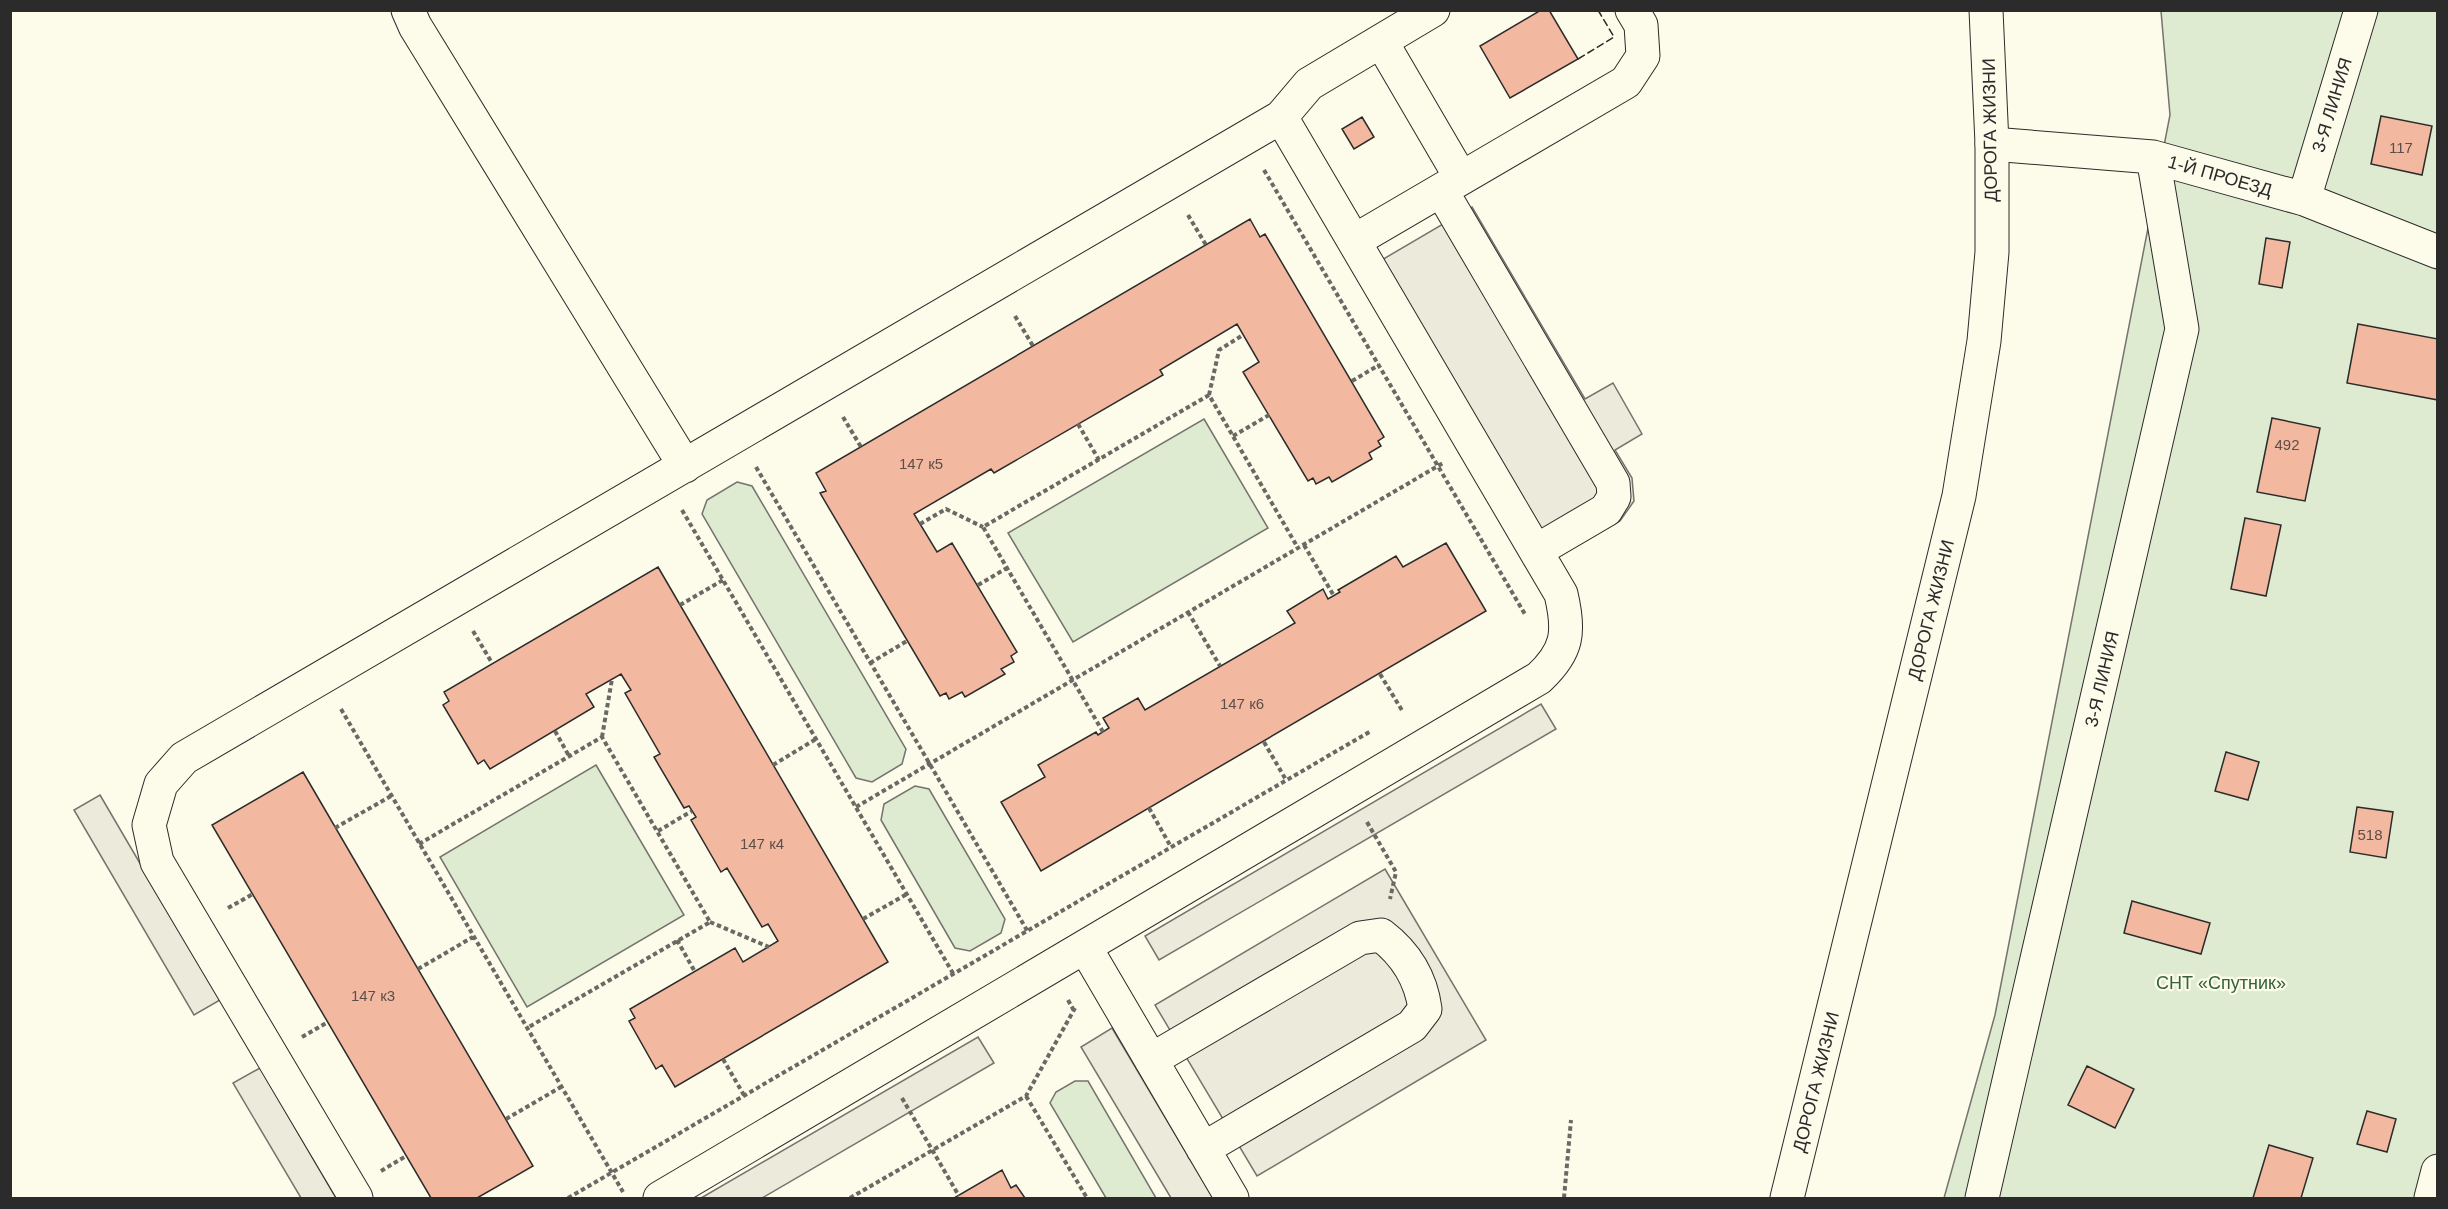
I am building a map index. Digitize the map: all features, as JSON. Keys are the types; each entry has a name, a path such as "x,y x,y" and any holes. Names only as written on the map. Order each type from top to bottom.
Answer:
{"street":[{"path":"408,10 421,37 674,472"},
{"path":"356,1198 157,862 149,825 161,784 184,758 1281,117 1309,84 1433,10"},
{"path":"1354,241 1626,82 1643,56 1641,25 1632,10"},
{"name":"ДОРОГА ЖИЗНИ","path":"1787,1198 1959,496 1984,341 1992,252 1992,144 1986,10"},
{"name":"3-Я ЛИНИЯ","path":"2304,200 2361,10"},
{"path":"1381,41 1451,184 1613,483 1614,497 1606,510 1536,551"},
{"path":"660,1198 1539,678 1554,664 1565,641 1567,619 1561,594 1281,117"},
{"name":"1-Й ПРОЕЗД","path":"1992,144 2153,157 2304,200 2438,252"},
{"name":"3-Я ЛИНИЯ","path":"1982,1198 2182,329 2153,157"},
{"path":"1151,1060 1360,938 1381,935 1399,948 1423,990 1425,1009 1412,1026 1203,1149"},
{"path":"1085,947 1232,1198"},
{"path":"2431,1198 2438,1171"}],"path":[{"path":"1245,138 1554,664"},
{"path":"1184,207 1206,245"},
{"path":"1010,308 1033,346"},
{"path":"1243,335 1219,350 1209,395 1299,548"},
{"path":"1352,381 1379,365"},
{"path":"983,527 1209,395"},
{"path":"838,409 861,447"},
{"path":"1233,436 1269,415"},
{"path":"1078,424 1099,460"},
{"path":"737,435 1073,1009"},
{"path":"856,807 1473,445"},
{"path":"674,472 723,580 976,1011"},
{"path":"920,524 946,509 983,527 1103,732"},
{"path":"1304,545 1334,596"},
{"path":"978,585 1007,568"},
{"path":"680,605 723,580"},
{"path":"1188,612 1220,666"},
{"path":"470,625 492,663"},
{"path":"870,663 907,641"},
{"path":"1380,674 1403,712"},
{"path":"322,678 627,1198"},
{"path":"612,679 602,737 710,922 769,947"},
{"path":"1393,718 1413,706"},
{"path":"568,1198 1374,729"},
{"path":"555,731 569,756"},
{"path":"419,844 602,737"},
{"path":"773,765 816,739"},
{"path":"1264,742 1287,780"},
{"path":"1348,791 1396,872 1381,935"},
{"path":"335,828 391,796"},
{"path":"1149,808 1171,847"},
{"path":"658,831 692,811"},
{"path":"863,919 907,894"},
{"path":"527,1028 710,922"},
{"path":"418,969 473,937"},
{"path":"677,940 696,972"},
{"path":"850,1198 1026,1096 1073,1009 1109,989"},
{"path":"723,1059 768,1135"},
{"path":"884,1066 960,1196"},
{"path":"506,1119 561,1087"},
{"path":"1026,1096 1087,1198"},
{"path":"1564,1198 1571,1120"}],"green space":[{"name":"СНТ «Спутник»","path":"2161,11 2437,11 2437,1198 1944,1198 1995,1015 2170,115"},
{"path":"1204,419 1268,528 1073,642 1008,533"},
{"path":"737,482 752,486 906,749 902,764 872,782 856,778 702,514 707,500"},
{"path":"596,765 684,915 527,1007 440,857"},
{"path":"915,786 929,789 1005,919 1001,933 970,951 955,948 881,820 884,804"},
{"path":"1075,1081 1088,1081 1156,1198 1106,1198 1050,1103 1056,1092"}],"shaded area":[{"path":"1472,207 1585,399 1613,383 1642,434 1615,450 1632,478 1634,501 1620,521 1555,559 1380,261"},
{"path":"1541,704 1556,729 1159,960 1145,936"},
{"path":"100,795 220,1000 194,1015 74,810"},
{"path":"1385,869 1486,1040 1257,1176 1155,1005"},
{"path":"1112,1028 1213,1198 1171,1198 1081,1047"},
{"path":"978,1037 994,1063 762,1198 701,1198"},
{"path":"260,1068 336,1198 301,1198 233,1083"}],"building":[{"path":"1541,10 1549,10 1578,59 1510,98 1480,46"},
{"path":"2381,116 2432,126 2422,175 2371,164"},
{"path":"1362,117 1374,137 1354,149 1342,129"},
{"path":"1250,219 1260,237 1265,234 1384,437 1378,441 1381,446 1369,453 1372,459 1332,482 1329,477 1316,484 1313,478 1308,481 1243,372 1259,362 1237,324 1160,370 1163,375 994,473 991,469 914,514 937,552 952,543 1017,652 1011,656 1014,662 1001,669 1005,674 965,697 962,692 949,699 946,693 940,696 820,493 826,491 816,473"},
{"path":"2266,238 2290,242 2282,288 2259,284"},
{"path":"2358,324 2438,339 2438,400 2347,383"},
{"path":"2272,418 2320,428 2305,501 2257,492"},
{"path":"2245,518 2281,525 2266,596 2231,589"},
{"path":"1446,543 1486,611 1041,871 1001,802 1045,777 1038,765 1096,732 1098,735 1109,728 1103,718 1138,698 1145,710 1295,623 1287,611 1323,589 1328,599 1340,592 1338,590 1396,556 1403,567"},
{"path":"658,567 888,962 675,1087 662,1065 656,1069 629,1021 635,1018 630,1009 735,948 743,962 778,941 768,924 762,927 727,868 721,872 691,820 696,817 689,806 684,808 654,757 660,754 625,693 631,690 621,674 586,694 594,707 490,769 484,760 478,764 443,705 449,701 444,692"},
{"path":"2226,752 2259,762 2248,800 2215,791"},
{"path":"303,772 533,1166 477,1198 431,1198 212,825"},
{"path":"2357,807 2393,812 2386,858 2350,852"},
{"path":"2132,901 2210,923 2201,954 2124,933"},
{"path":"2087,1066 2134,1089 2115,1128 2068,1105"},
{"path":"2367,1111 2396,1119 2387,1152 2357,1144"},
{"path":"2269,1145 2313,1158 2301,1198 2253,1198"},
{"path":"1002,1170 1011,1188 1016,1185 1025,1198 954,1198"}],"fence":[{"path":"1578,59 1614,37 1598,10"}]}
